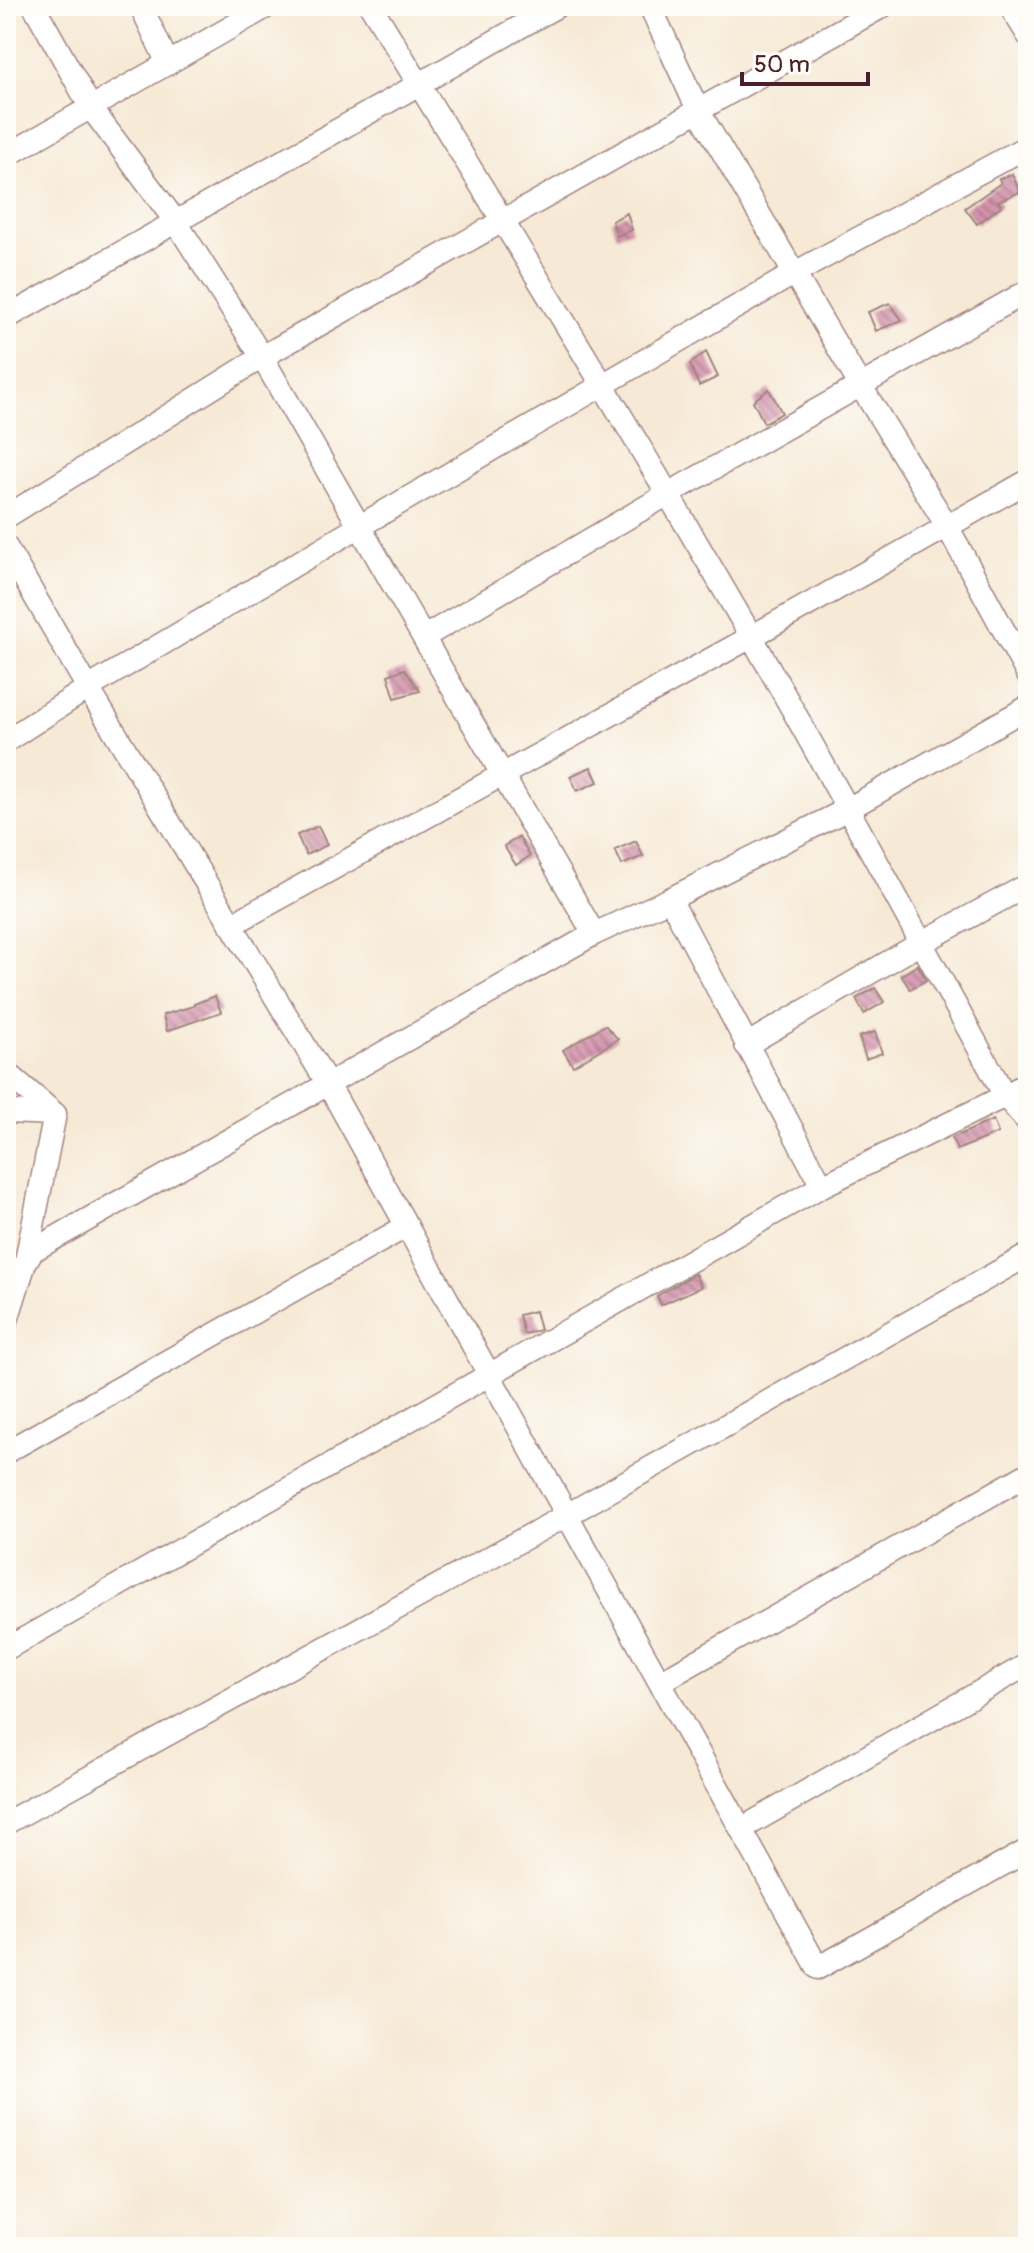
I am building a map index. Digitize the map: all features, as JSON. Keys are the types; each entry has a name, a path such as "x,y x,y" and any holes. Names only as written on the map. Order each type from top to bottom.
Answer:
{"street":[{"path":"34,6 91,108 176,222 262,357 594,934"},
{"path":"141,6 168,64"},
{"path":"6,156 268,6"},
{"path":"371,6 604,385 751,637 1005,1096 1028,1122"},
{"path":"6,318 557,6"},
{"path":"650,6 698,110 947,526 1028,675"},
{"path":"6,517 262,357 883,6"},
{"path":"1010,6 1028,35"},
{"path":"6,741 88,688 360,526 795,273 1028,146"},
{"path":"424,637 668,494 1028,291"},
{"path":"231,925 1028,481"},
{"path":"6,547 328,1084 818,1968 1028,1850"},
{"path":"16,1268 32,1251 594,934 848,809 1028,707"},
{"path":"746,1045 1028,885"},
{"path":"670,899 822,1186"},
{"path":"6,1072 55,1114"},
{"path":"6,1649 822,1186 1028,1083"},
{"path":"6,1112 55,1114"},
{"path":"6,1323 16,1268 55,1114"},
{"path":"6,1452 407,1226"},
{"path":"6,1823 567,1515 1028,1255"},
{"path":"660,1682 1028,1474"},
{"path":"741,1829 1028,1664"}],"building":[{"path":"1012,174 1020,192 998,201 1001,206 977,224 965,208 1001,183 999,179"},
{"path":"627,213 632,230 617,236 612,221"},
{"path":"890,303 902,320 876,331 868,312"},
{"path":"706,352 718,377 699,386 690,364"},
{"path":"769,389 782,413 764,423 753,401"},
{"path":"404,669 420,691 395,698 388,675"},
{"path":"591,767 598,782 577,791 570,776"},
{"path":"318,826 327,845 306,855 297,835"},
{"path":"519,837 530,856 516,865 504,846"},
{"path":"636,841 643,856 622,865 615,850"},
{"path":"918,965 926,980 910,989 901,975"},
{"path":"875,988 884,1002 864,1014 856,999"},
{"path":"215,996 221,1012 167,1031 163,1015"},
{"path":"605,1025 618,1039 573,1066 563,1050"},
{"path":"875,1032 882,1053 866,1059 859,1037"},
{"path":"993,1120 998,1133 957,1150 952,1138"},
{"path":"695,1274 701,1287 661,1305 657,1296"},
{"path":"535,1311 540,1330 524,1334 519,1315"}]}
